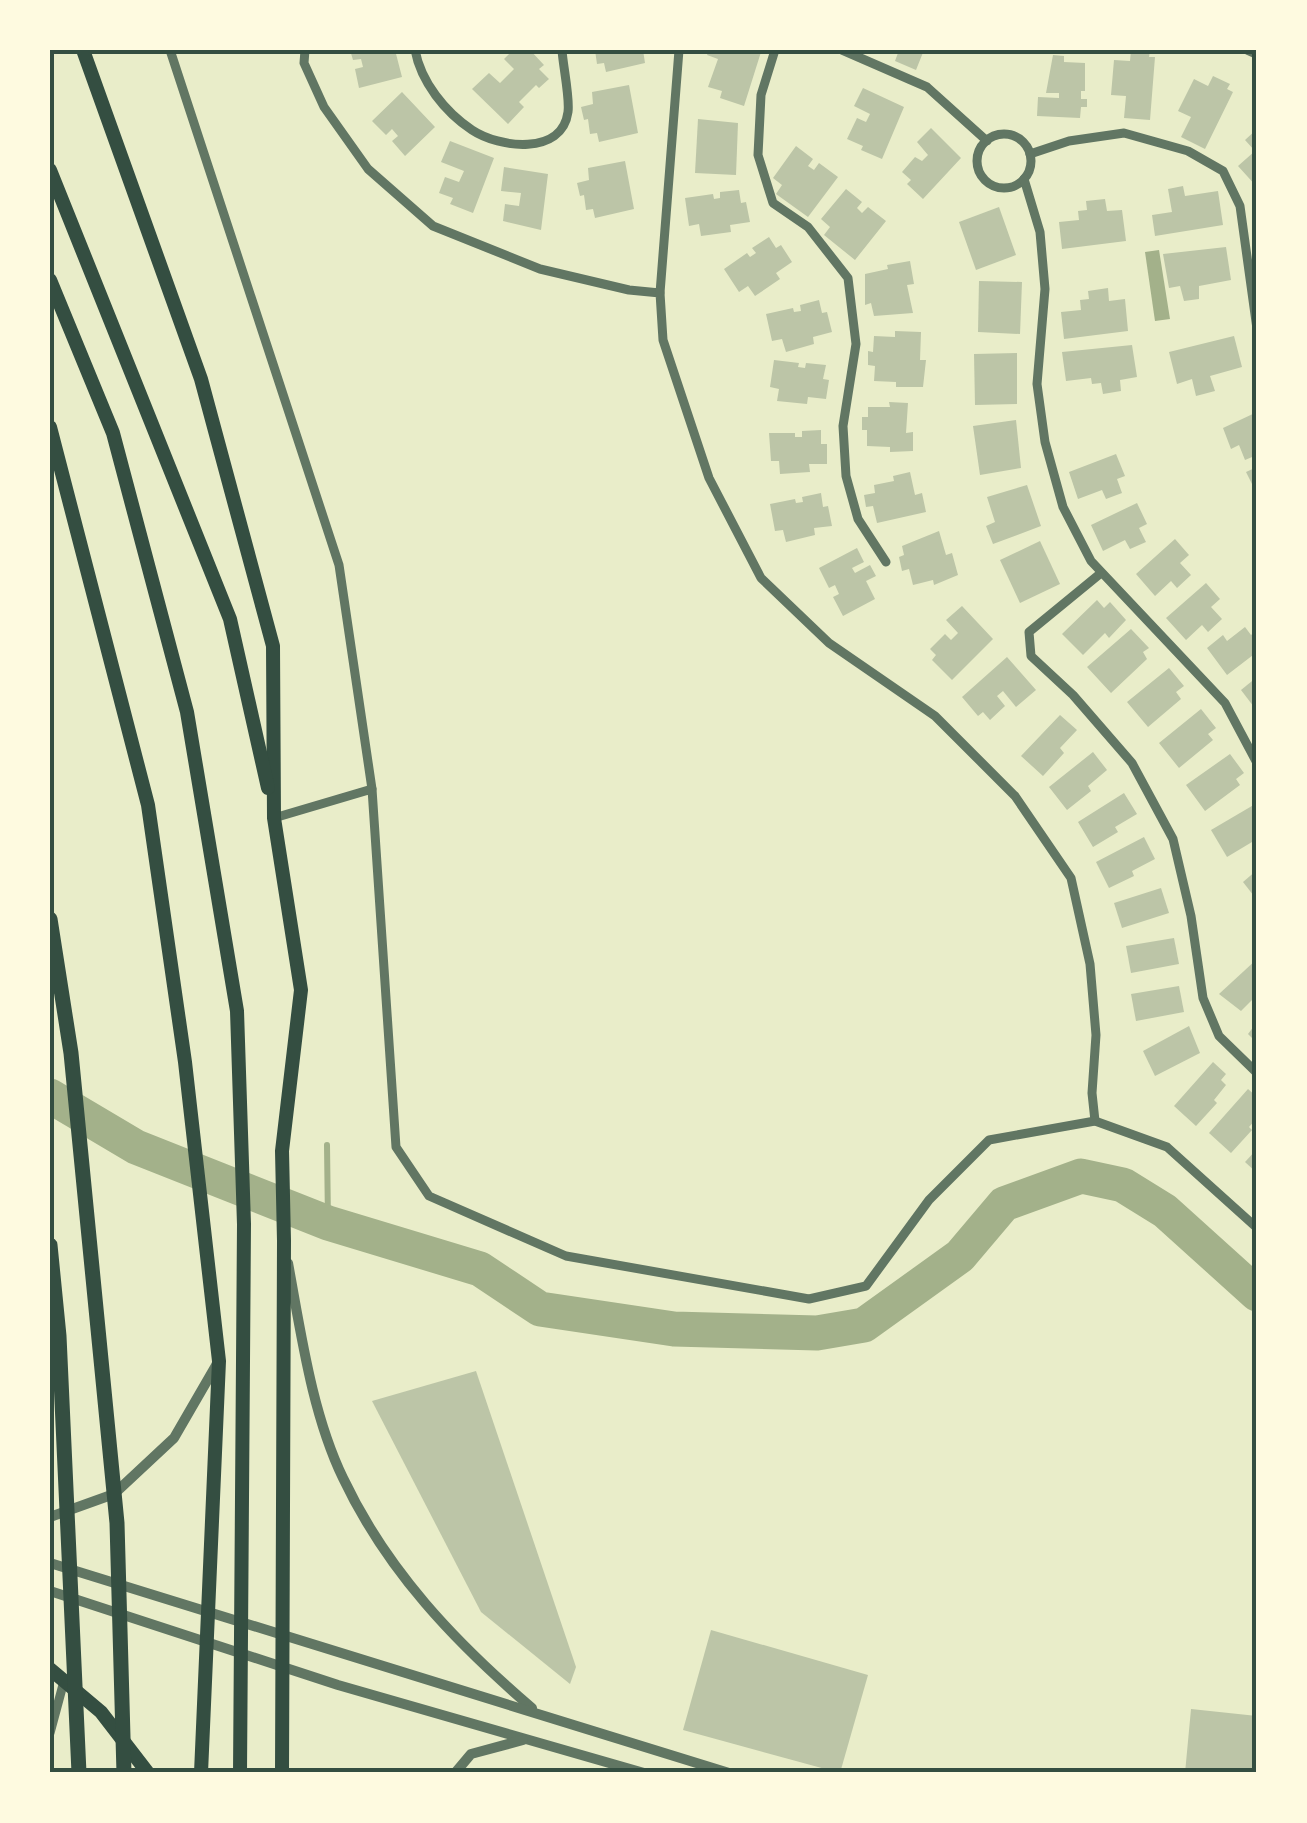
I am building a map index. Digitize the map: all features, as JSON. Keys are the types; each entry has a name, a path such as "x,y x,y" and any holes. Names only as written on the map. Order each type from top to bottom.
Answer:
{"highway":[{"path":"82,50 202,379 272,646 274,818"},
{"path":"50,170 230,619 274,818 301,990 282,1151 282,1773"},
{"path":"50,280 113,434 187,712 236,1011 244,1224 240,1773"},
{"path":"50,427 148,805 206,1242 219,1361 200,1773"},
{"path":"50,919 70,1054 117,1523 124,1773"},
{"path":"50,1245 60,1336 79,1773"},
{"path":"50,1669 57,1679 101,1712 148,1773"}],"street":[{"path":"170,50 340,565 372,789 396,1147 429,1196 566,1256 808,1299 866,1286 929,1200 989,1140 1095,1121 1167,1147 1257,1228"},
{"path":"306,50 304,63 324,108 368,170 434,226 540,269 629,290 660,293"},
{"path":"414,50 433,94 472,130 507,144 543,143 560,131 568,111 562,50"},
{"path":"679,50 660,293 663,340 709,478 761,578 829,643 935,716 1014,796 1070,878 1090,964 1096,1034 1092,1093 1095,1121"},
{"path":"774,50 761,95 758,155 772,203 808,227 848,278 856,344 843,426 846,476 858,519 886,562"},
{"path":"842,50 927,87 987,140"},
{"path":"1248,50 1257,54"},
{"path":"1030,154 1070,141 1124,133 1188,151 1224,171 1240,206 1257,329"},
{"path":"1004,134 1012,136 1030,154 1031,163 1024,179 1008,188 984,180 980,172 978,155 987,140 1004,134"},
{"path":"1024,179 1040,232 1046,289 1038,384 1046,442 1063,507 1091,561 1225,703 1257,763"},
{"path":"1102,572 1029,632 1030,656 1074,695 1140,778 1173,839 1191,916 1203,998 1219,1036 1257,1072"},
{"path":"274,818 372,789"},
{"path":"284,1241 308,1374 342,1477 398,1574 471,1656 536,1712"},
{"path":"50,1517 114,1494 174,1438 219,1361"},
{"path":"50,1563 728,1773"},
{"path":"50,1590 338,1685 644,1773"},
{"path":"50,1734 57,1679"},
{"path":"455,1773 471,1754 526,1739"},
{"path":"608,1763 620,1773"}],"shaded area":[{"path":"1159,250 1170,319 1155,321 1145,252"}],"building":[{"path":"350,50 395,50 402,77 359,88 355,69 363,67 361,59 353,60"},
{"path":"513,50 530,50 544,65 539,69 549,79 539,88 536,85 519,102 524,107 508,124 472,89 489,73 500,83 514,69 504,59"},
{"path":"595,50 643,50 645,63 606,72 604,63 597,64"},
{"path":"709,50 761,52 744,106 720,98 722,91 708,87 718,59 707,55"},
{"path":"890,50 924,50 916,70 895,61 898,53"},
{"path":"1131,50 1150,51 1149,57 1155,57 1150,120 1124,118 1126,96 1111,95 1114,60 1130,61"},
{"path":"1053,55 1064,56 1064,62 1085,63 1085,91 1081,91 1081,99 1087,99 1087,107 1081,107 1080,118 1037,116 1038,97 1059,98 1059,93 1046,93"},
{"path":"1213,76 1230,84 1227,89 1233,92 1205,149 1181,137 1191,117 1178,111 1194,79 1208,86"},
{"path":"629,85 638,133 599,142 597,133 590,134 581,107 593,104 592,92"},
{"path":"863,88 904,107 882,159 847,139 857,118 866,122 870,114 854,106"},
{"path":"402,92 435,127 405,156 392,141 398,136 392,129 386,135 372,121"},
{"path":"698,119 738,123 736,175 695,173"},
{"path":"931,128 961,158 923,199 907,184 911,180 902,172 915,157 922,161 928,155 917,142"},
{"path":"1257,129 1257,187 1238,166 1255,151 1245,140"},
{"path":"450,141 494,158 473,213 450,204 453,198 439,193 445,177 459,182 464,171 441,162"},
{"path":"796,146 813,159 808,166 814,170 819,163 838,177 808,217 776,194 782,185 773,178"},
{"path":"625,161 634,209 595,218 593,209 586,210 577,183 589,180 588,168"},
{"path":"504,167 548,174 541,230 503,221 505,204 519,206 521,193 501,191"},
{"path":"1183,186 1185,196 1218,191 1223,225 1155,236 1152,215 1172,212 1168,189"},
{"path":"846,189 862,202 857,208 862,213 868,207 886,221 855,260 824,235 830,227 821,219"},
{"path":"739,190 750,222 730,225 731,232 701,236 699,224 689,226 685,198 713,194 714,199 720,198 720,192"},
{"path":"1105,199 1107,211 1122,210 1126,241 1062,249 1059,222 1079,220 1078,211 1087,210 1086,201"},
{"path":"999,207 1016,255 976,270 959,222"},
{"path":"769,237 776,248 781,245 792,262 776,273 780,279 755,296 748,286 739,292 724,269 747,253 750,257 756,253 752,248"},
{"path":"1226,247 1231,280 1199,286 1199,299 1184,301 1180,286 1169,288 1163,254"},
{"path":"910,261 914,284 907,285 913,313 874,316 871,303 865,305 865,274"},
{"path":"979,281 1022,282 1020,334 978,332"},
{"path":"1108,288 1109,301 1125,299 1128,331 1064,339 1061,312 1081,310 1080,300 1089,299 1088,291"},
{"path":"819,300 832,332 813,337 814,344 786,352 782,339 772,341 766,314 793,308 794,312 801,311 800,305"},
{"path":"895,331 921,332 920,360 926,360 923,387 896,387 896,382 874,381 875,366 868,365 868,351 873,352 874,336 895,337"},
{"path":"1234,336 1242,367 1210,376 1215,391 1196,396 1192,379 1177,384 1169,352"},
{"path":"1132,345 1137,377 1120,380 1121,391 1103,394 1101,383 1092,384 1091,378 1066,381 1062,352"},
{"path":"1017,353 1017,404 975,405 974,354"},
{"path":"774,360 799,363 798,367 805,368 806,363 826,365 826,399 808,397 807,404 777,401 779,389 770,387"},
{"path":"889,402 908,403 906,433 913,432 913,451 890,452 890,447 867,446 862,417 868,417 868,407 890,407"},
{"path":"1257,412 1257,455 1245,460 1239,445 1231,449 1223,428"},
{"path":"1016,420 1021,468 980,475 973,426"},
{"path":"821,430 821,444 827,444 827,464 809,464 810,472 780,474 779,461 771,461 769,433 795,433 795,437 802,437 802,431"},
{"path":"1116,454 1125,476 1117,479 1122,493 1106,499 1102,490 1078,499 1069,472"},
{"path":"1257,467 1257,494 1246,472"},
{"path":"910,472 915,495 922,493 926,512 877,523 873,506 866,507 864,495 875,493 874,485 894,481 893,476"},
{"path":"1027,485 1041,526 993,544 986,526 995,522 987,497"},
{"path":"821,493 832,526 814,528 815,535 786,542 783,530 775,531 770,504 795,499 796,503 803,502 802,497"},
{"path":"1137,503 1147,524 1139,528 1146,542 1130,549 1125,540 1103,551 1091,525"},
{"path":"939,531 946,555 952,553 958,575 934,585 933,580 913,585 909,569 902,571 902,546"},
{"path":"1175,539 1189,555 1180,563 1191,575 1177,588 1171,581 1155,596 1136,574"},
{"path":"1040,541 1060,584 1020,603 1000,560"},
{"path":"857,548 864,562 852,568 855,573 870,565 876,576 866,581 875,599 843,616 833,597 839,594 835,585 829,588 819,568"},
{"path":"1206,583 1220,599 1211,607 1222,619 1208,632 1202,625 1186,640 1166,618"},
{"path":"1097,600 1104,608 1110,602 1126,620 1109,638 1105,633 1083,655 1062,634"},
{"path":"962,606 993,639 952,680 932,660 936,655 930,649 945,634 951,640 958,633 946,620"},
{"path":"1245,627 1251,635 1257,630 1257,652 1227,675 1207,648 1223,635 1227,641"},
{"path":"1131,629 1149,648 1143,652 1147,659 1111,693 1087,667"},
{"path":"1007,657 1036,690 1016,707 1003,691 997,696 1005,706 990,720 983,712 978,716 962,697"},
{"path":"1169,668 1184,686 1176,692 1181,699 1148,727 1127,702"},
{"path":"1257,677 1257,711 1241,690"},
{"path":"1201,709 1216,728 1208,734 1213,740 1179,768 1159,743"},
{"path":"1060,715 1077,730 1060,748 1064,753 1043,776 1021,756"},
{"path":"1093,752 1107,770 1088,786 1091,791 1067,810 1049,787"},
{"path":"1230,754 1244,773 1236,779 1240,785 1205,811 1186,785"},
{"path":"1124,793 1137,814 1093,847 1078,822"},
{"path":"1257,803 1257,839 1227,857 1211,830"},
{"path":"1144,837 1155,859 1132,871 1134,876 1109,888 1096,862"},
{"path":"1257,870 1257,900 1243,882"},
{"path":"1161,888 1169,913 1122,928 1114,903"},
{"path":"1174,938 1179,964 1131,973 1126,946"},
{"path":"1257,959 1257,995 1241,1011 1219,994"},
{"path":"1179,986 1184,1012 1136,1021 1131,994"},
{"path":"1257,1022 1257,1043 1248,1034"},
{"path":"1189,1026 1200,1053 1155,1076 1143,1051"},
{"path":"1213,1062 1226,1074 1221,1080 1226,1085 1214,1100 1217,1103 1196,1126 1174,1106"},
{"path":"1248,1089 1257,1097 1257,1118 1249,1127 1252,1130 1231,1153 1209,1133"},
{"path":"1257,1149 1257,1173 1245,1162"},
{"path":"476,1371 576,1667 570,1684 481,1612 372,1401"},
{"path":"711,1630 868,1675 840,1773 683,1730"},
{"path":"1191,1709 1257,1716 1257,1773 1185,1773"}],"waterway":[{"path":"50,1096 136,1147 328,1223 480,1269 540,1309 674,1329 817,1333 864,1325 960,1256 1004,1204 1081,1176 1123,1185 1165,1211 1257,1294"},
{"path":"327,1145 328,1223"}]}
